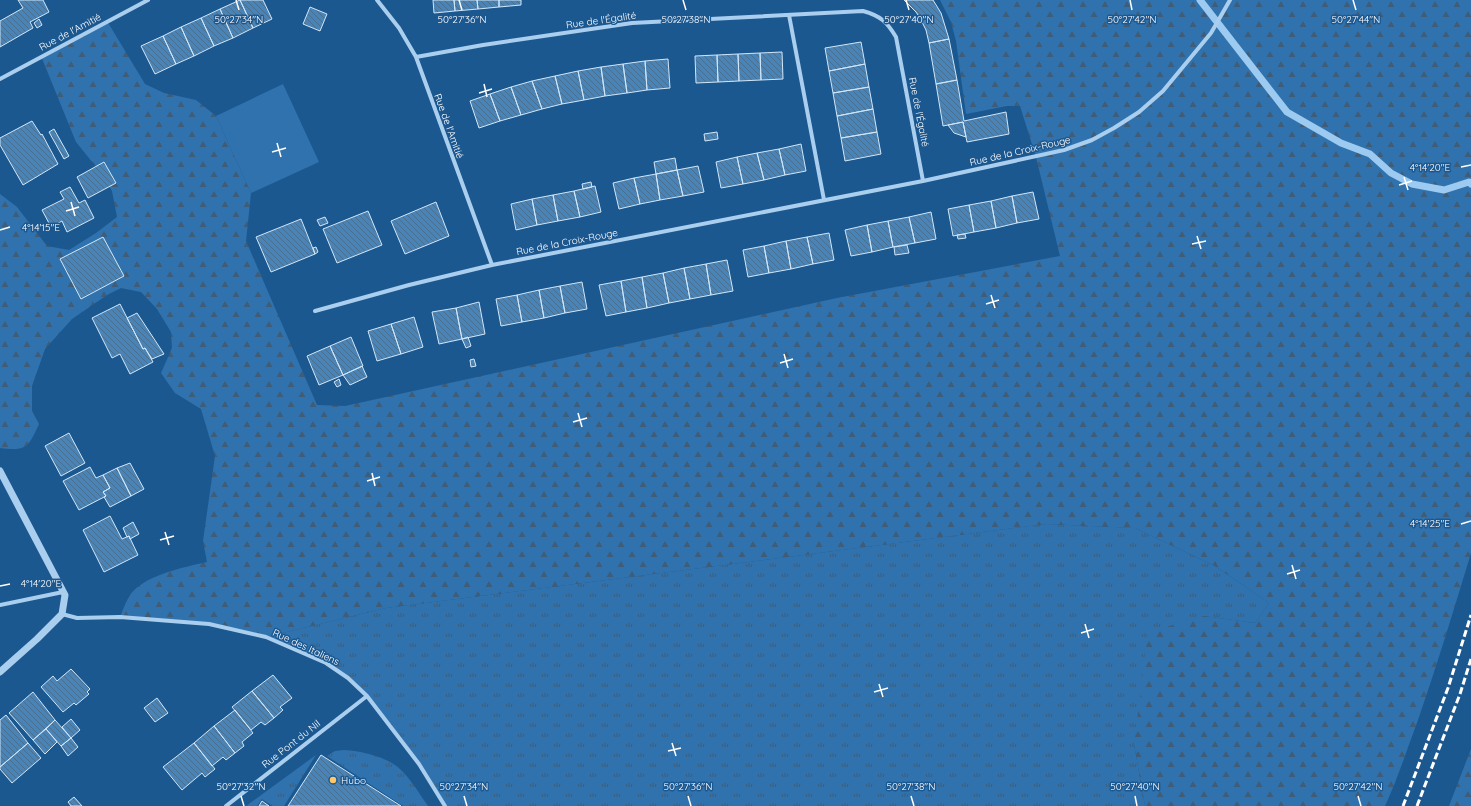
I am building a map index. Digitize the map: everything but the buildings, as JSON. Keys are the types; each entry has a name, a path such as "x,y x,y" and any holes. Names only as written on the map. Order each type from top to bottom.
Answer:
{"street":[{"name":"Rue de l'Amitié","path":"0,79 148,0"},
{"name":"Rue de l'Amitié","path":"378,0 399,28 416,57 492,265"},
{"name":"Rue de la Croix-Rouge","path":"315,311 409,285 492,265 923,181 1064,150 1092,140 1139,112 1163,91 1211,33 1230,0"},
{"name":"Rue de l'Égalité","path":"416,57 483,45 632,23 864,11 875,14 888,25 896,37 923,181"},
{"path":"789,15 824,200"},
{"path":"0,471 65,596 62,614 0,672"},
{"path":"0,605 63,592"},
{"name":"Rue des Italiens","path":"62,614 77,618 120,617 209,624 266,636 326,663 348,678 367,696 419,764 445,806"},
{"name":"Rue Pont du Nil","path":"226,806 367,696"}],"green space":[{"path":"940,0 1471,0 1471,553 1418,720 1385,806 1145,806 1134,744 1148,632 1204,616 1255,623 1269,603 1215,566 1135,528 1046,524 386,608 266,637 209,624 120,617 129,597 143,583 164,574 207,562 203,541 215,456 201,409 175,393 161,373 172,348 171,332 157,309 141,292 121,288 107,295 72,319 45,349 32,386 32,411 39,424 32,438 26,446 21,448 0,448 0,194 17,207 47,246 69,250 96,233 117,217 112,191 102,174 76,142 41,56 107,21 145,84 164,93 196,100 216,116 251,193 246,241 317,405 345,406 837,298 1060,256 1036,157 1020,106 1007,106 966,114 956,41 951,22"},
{"path":"283,84 319,162 251,193 216,116"},
{"path":"1046,524 1135,528 1215,566 1269,603 1255,623 1204,616 1134,744 1145,806 445,806 419,764 367,696 338,670 266,637 386,608"},
{"path":"1471,749 1471,806 1449,806"},
{"path":"344,750 369,754 392,763 403,772 428,806 403,806 327,756 335,751"},
{"path":"316,755 284,806 272,806 262,799 257,806 246,806"}],"waterway":[{"path":"1200,0 1287,112 1341,143 1370,154 1391,173 1412,184 1444,190 1469,182 1471,184"}],"railway":[{"path":"1403,806 1448,688 1471,615"},
{"path":"1417,806 1460,694 1471,659"}],"place":[{"name":"Hubo","path":"333,780"}]}
